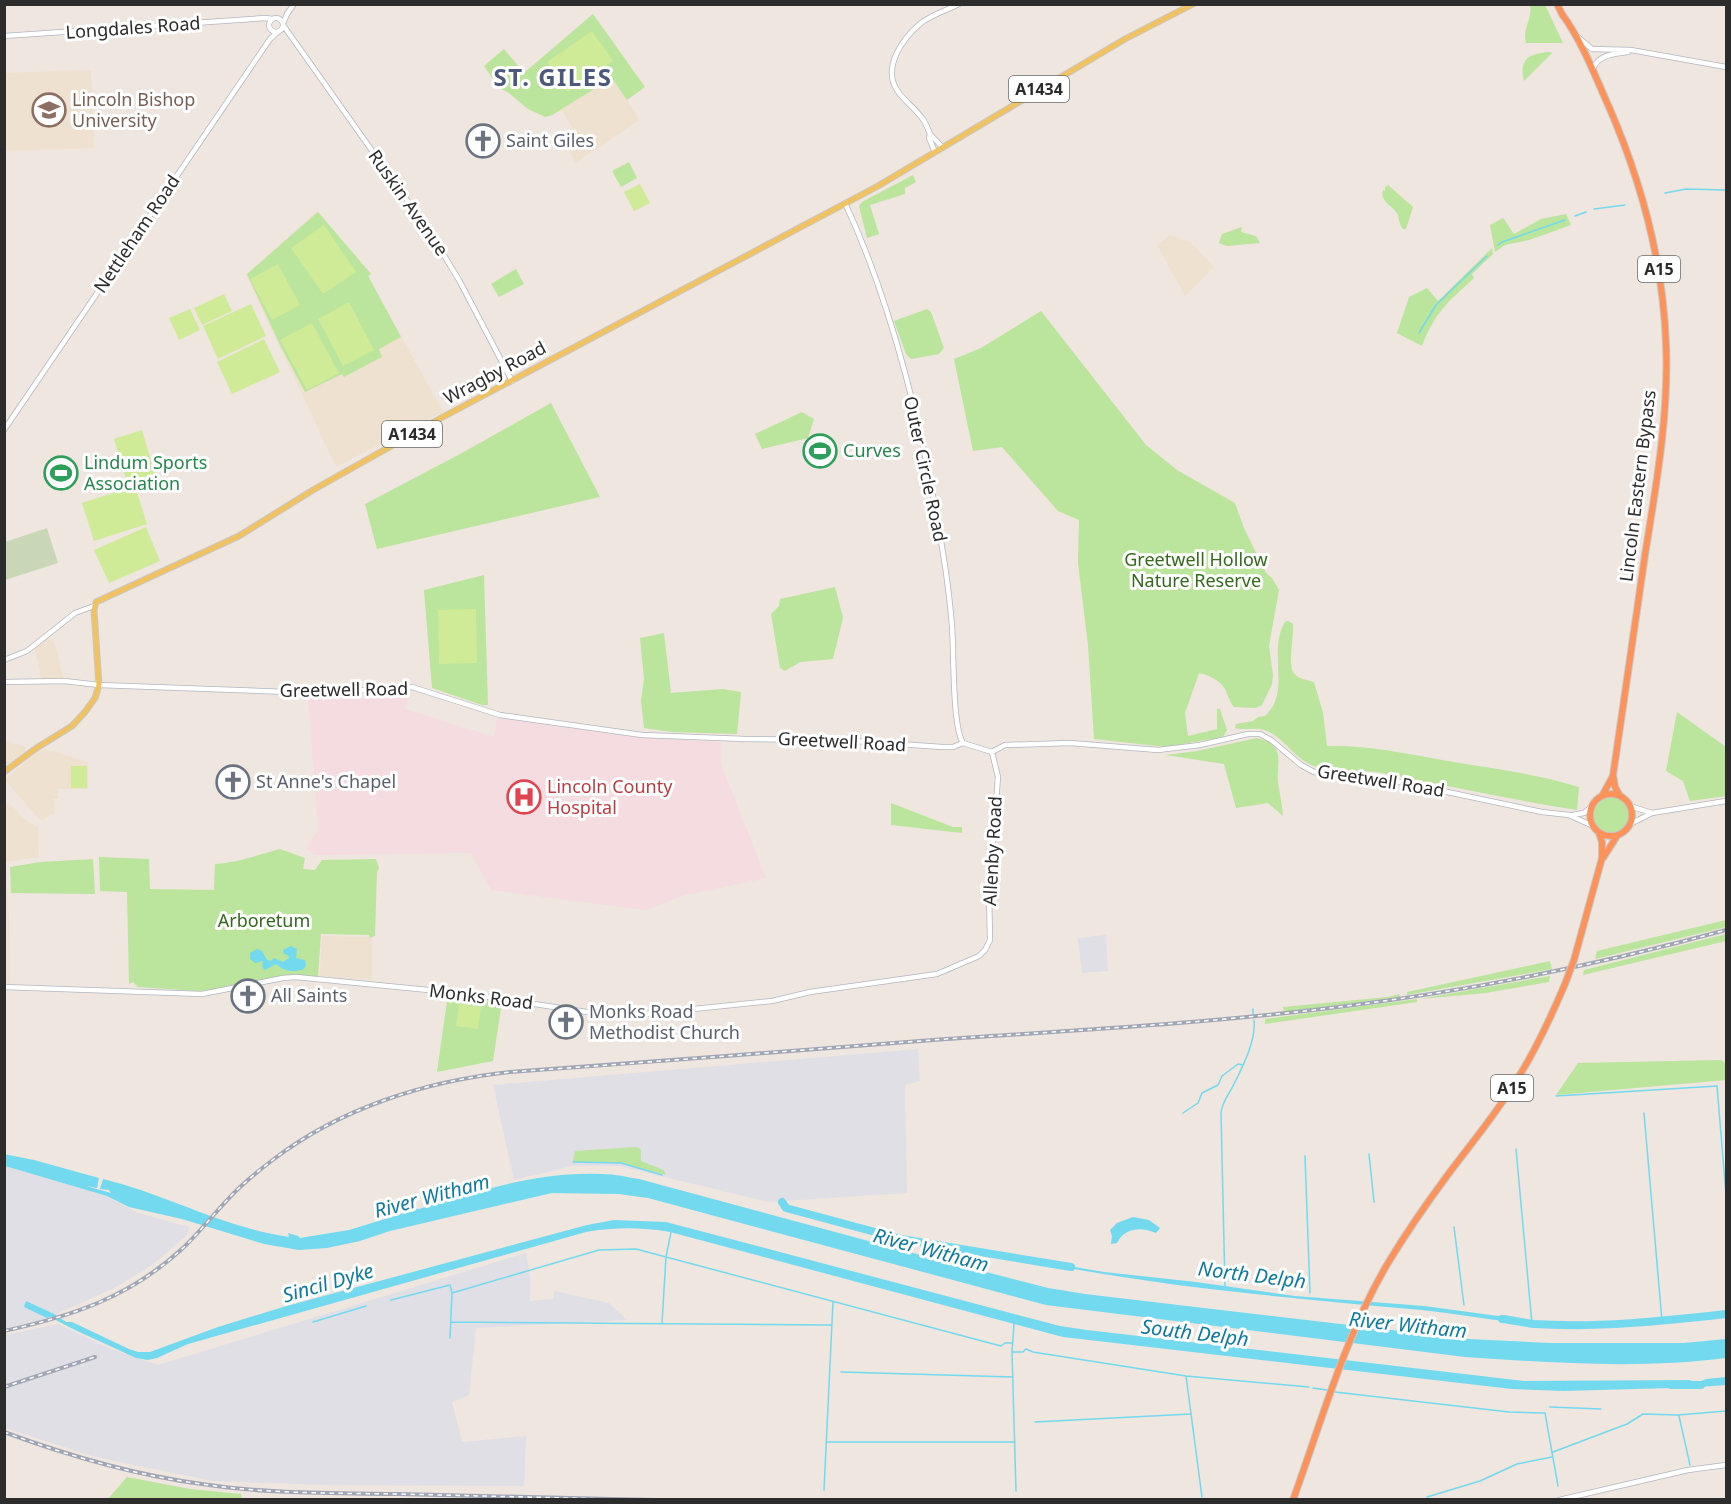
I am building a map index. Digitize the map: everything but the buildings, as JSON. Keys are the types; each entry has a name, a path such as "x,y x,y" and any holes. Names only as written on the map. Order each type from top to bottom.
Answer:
{"highway":[{"name":"Lincoln Eastern Bypass","path":"1557,4 1605,99"},
{"name":"Lincoln Eastern Bypass","path":"1562,14 1593,69 1628,153 1643,198 1660,279 1666,346 1666,392 1661,447 1613,775 1615,787 1620,796"},
{"name":"Lincoln Eastern Bypass","path":"1602,796 1613,775"},
{"path":"1602,796 1608,794 1620,796"},
{"name":"A15","path":"1591,807 1602,796"},
{"name":"A15","path":"1620,796 1630,806"},
{"path":"1630,806 1632,812 1630,824"},
{"path":"1591,807 1590,817 1593,826 1608,836 1618,835"},
{"name":"A15","path":"1293,1500 1360,1320 1387,1265 1442,1183 1494,1115 1536,1047 1574,960 1602,858 1610,844 1630,824"},
{"name":"A15","path":"1599,832 1602,842 1602,858"}],"main road":[{"path":"274,19 280,20 283,24 294,4"},
{"path":"935,152 922,118 898,92 891,71 893,62 904,44 922,22 959,4"},
{"name":"A1434","path":"942,147 1125,39 1193,4"},
{"path":"270,39 270,28 274,19 287,14"},
{"name":"Longdales Road","path":"4,36 274,19"},
{"path":"261,20 270,28 288,35"},
{"name":"Nettleham Road","path":"4,430 270,39 283,24"},
{"name":"Ruskin Avenue","path":"283,24 288,35 432,234 512,381"},
{"path":"1575,34 1592,49 1665,55 1726,67"},
{"path":"1593,69 1601,58 1612,54 1637,52"},
{"path":"930,134 942,147"},
{"name":"Wragby Road","path":"94,606 104,598 239,536 385,449 845,203 942,147"},
{"name":"Outer Circle Road","path":"845,203 883,302 920,436 947,580 958,725 963,743"},
{"path":"4,660 27,651 75,613 94,606 99,685 95,698 86,712 60,734 4,772"},
{"name":"Greetwell Road","path":"4,682 64,681 99,685 318,693 410,687 500,715 642,735 840,740 942,747 953,747 963,743 992,752 1007,745 1070,743 1158,750 1200,745 1242,735 1260,734 1271,740 1301,765 1324,774 1381,778 1542,812 1569,815 1584,813 1591,807"},
{"name":"Allenby Road","path":"985,950 990,937 989,892 998,777 992,752"},
{"path":"1630,824 1652,813 1726,801"},
{"path":"1630,806 1652,813"},
{"name":"Greetwell Road","path":"1569,815 1593,826"},
{"name":"Monks Road","path":"4,987 196,994 284,978 308,978 469,994 587,1012 645,1014 772,1001 810,992 909,979 943,972 976,958 985,950"},
{"path":"1559,1500 1688,1470 1726,1466"}],"shaded area":[{"path":"593,14 645,87 627,100 639,120 576,163 569,152 575,149 570,134 574,131 562,110 545,117 528,109 499,87 524,73"},
{"name":"Lincoln Bishop University","path":"91,70 94,148 5,151 5,73"},
{"path":"317,211 371,274 368,276 443,412 336,467 246,275"},
{"path":"1170,235 1190,242 1214,267 1185,296 1157,245"},
{"path":"47,638 53,641 57,651 63,678 41,679 35,647"},
{"name":"Lincoln County Hospital","path":"409,695 405,709 494,737 497,718 645,738 722,742 721,764 766,878 681,896 646,910 491,890 471,853 315,855 306,848 318,830 308,698"},
{"path":"5,741 23,745 26,748 25,752 5,766"},
{"path":"45,749 88,762 88,789 58,789 58,799 54,799 54,813 42,820 5,780 34,753"},
{"path":"9,803 23,818 38,828 39,857 5,862 5,815 6,804"},
{"path":"5,868 9,919 10,984 4,984"},
{"path":"1106,935 1108,971 1082,973 1078,938"},
{"path":"322,936 372,937 372,980 320,976"},
{"path":"918,1049 920,1081 905,1085 907,1193 768,1202 620,1166 572,1166 514,1180 493,1085"},
{"path":"4,1166 107,1196 138,1213 189,1227 187,1235 152,1265 114,1288 43,1320 5,1328"},
{"path":"526,1253 530,1277 530,1301 554,1299 554,1291 609,1303 627,1320 476,1328 469,1395 452,1402 462,1442 526,1436 524,1486 321,1485 213,1481 95,1457 5,1428 4,1335 58,1324 108,1348 158,1365"}],"green space":[{"path":"1530,5 1545,5 1563,43 1526,43 1525,33 1531,10"},
{"path":"593,14 645,87 627,100 612,78 545,117 528,109 509,93 499,88 484,66 504,49 524,73"},
{"path":"592,31 613,61 568,92 547,62"},
{"path":"1552,53 1524,81 1523,67 1528,58"},
{"path":"629,162 637,178 621,187 612,171"},
{"path":"913,175 916,182 905,188 905,194 870,205 879,234 867,238 859,206 862,202"},
{"path":"640,184 650,203 634,211 624,192"},
{"path":"1388,185 1413,207 1406,229 1403,229 1398,215 1383,198 1383,190 1385,191"},
{"path":"318,212 371,274 368,276 401,337 379,349 382,357 344,377 342,374 305,392 247,274"},
{"path":"1566,214 1571,225 1529,240 1505,245 1495,252 1490,225 1503,218 1514,234 1541,219"},
{"path":"324,225 356,272 323,294 291,248"},
{"path":"1242,227 1241,232 1256,236 1260,243 1227,246 1219,243 1222,234"},
{"path":"1492,248 1493,254 1472,274 1474,278 1437,316 1422,346 1397,333 1409,297 1427,288 1438,301"},
{"path":"278,264 300,305 272,320 250,279"},
{"path":"516,269 524,284 499,297 491,284"},
{"path":"224,294 232,311 202,325 194,308"},
{"path":"349,302 374,350 343,366 318,319"},
{"path":"251,304 266,336 218,359 203,326"},
{"path":"190,309 200,330 179,340 169,318"},
{"path":"927,309 931,312 944,348 939,354 911,359 906,354 894,321"},
{"name":"Greetwell Hollow Nature Reserve","path":"1041,311 1146,445 1177,470 1235,503 1244,528 1266,573 1279,590 1269,646 1272,684 1262,705 1256,708 1234,707 1220,683 1210,676 1199,673 1185,713 1188,736 1217,729 1217,709 1220,709 1227,730 1223,737 1166,747 1094,739 1088,645 1078,563 1079,520 1058,511 1002,447 973,451 954,359 981,348"},
{"path":"312,323 339,373 307,390 280,340"},
{"path":"264,339 280,372 232,394 217,362"},
{"path":"551,403 600,497 377,549 365,504"},
{"path":"802,412 814,419 808,438 762,449 755,434"},
{"path":"142,430 155,474 127,482 114,439"},
{"path":"135,486 147,524 94,541 82,503"},
{"path":"146,527 160,561 109,583 94,550"},
{"path":"47,528 58,563 5,580 5,542"},
{"path":"484,575 488,705 432,688 424,590"},
{"path":"835,587 843,618 833,659 800,662 785,671 780,668 771,614 779,606 780,599"},
{"path":"476,609 477,663 439,664 438,610"},
{"path":"1285,622 1293,624 1291,656 1293,672 1302,679 1314,682 1323,713 1327,746 1385,750 1562,782 1579,787 1577,810 1382,773 1322,768 1301,759 1279,738 1267,731 1235,728 1236,724 1265,716 1273,706 1277,695 1280,634"},
{"path":"664,633 671,693 723,689 741,692 737,734 672,732 644,728 641,701 644,679 640,638"},
{"path":"1677,712 1726,747 1726,796 1690,801 1683,781 1666,771"},
{"path":"1257,738 1273,745 1278,755 1278,783 1283,816 1268,803 1236,808 1224,764 1166,755 1197,751"},
{"path":"71,766 87,766 87,788 71,788"},
{"path":"1611,797 1624,802 1629,815 1624,828 1611,833 1598,828 1593,815 1598,802"},
{"path":"891,803 953,827 962,827 962,833 891,825"},
{"name":"Arboretum","path":"280,849 305,858 303,869 315,870 322,860 376,859 379,868 375,936 370,938 369,935 321,934 318,976 285,975 220,989 198,991 138,987 133,982 129,984 127,892 100,891 99,857 149,859 150,889 214,890 215,864"},
{"path":"93,859 95,894 11,893 10,867 41,862"},
{"path":"1726,920 1726,927 1595,959 1597,951"},
{"path":"1726,934 1726,941 1583,975 1584,970"},
{"path":"1550,961 1552,969 1407,995 1407,992"},
{"path":"1550,976 1549,982 1486,993 1419,999"},
{"path":"448,994 497,1000 496,1006 501,1008 493,1061 437,1072"},
{"path":"1399,994 1400,997 1284,1012 1283,1007 1388,997"},
{"path":"1417,999 1417,1002 1265,1024 1265,1019"},
{"path":"459,1004 481,1007 478,1029 456,1026"},
{"path":"1721,1060 1726,1064 1726,1080 1556,1095 1578,1063"},
{"path":"636,1147 641,1149 641,1161 664,1170 666,1175 621,1163 573,1162 575,1151"},
{"path":"127,1477 190,1489 241,1494 242,1499 108,1499"}],"water":[{"path":"291,946 297,949 296,958 305,960 304,969 288,971 276,964 265,970 262,967 263,961 255,963 250,959 250,953 257,949 262,951 267,960 271,961 274,958 283,962 289,958 283,950"},
{"path":"4,1154 99,1178 97,1188 86,1186 111,1193 109,1190 100,1189 103,1179 150,1193 241,1226 289,1237 288,1233 300,1238 349,1230 411,1211 412,1208 419,1209 532,1179 578,1174 611,1174 639,1179 1048,1288 1469,1339 1549,1343 1684,1343 1726,1339 1726,1358 1629,1364 1563,1363 1465,1357 1046,1305 648,1198 619,1194 552,1193 390,1231 360,1241 327,1248 299,1250 264,1244 182,1219 129,1207 107,1196 5,1166"},
{"path":"1133,1217 1149,1220 1160,1228 1156,1233 1140,1229 1129,1231 1117,1243 1111,1244 1110,1230 1117,1223"},
{"path":"614,1220 666,1222 1060,1326 1524,1381 1692,1380 1671,1388 1563,1391 1512,1389 1063,1337 670,1232 638,1228 586,1232 188,1344 148,1360 136,1358 24,1307 26,1301 66,1322 72,1322 129,1349 150,1352 218,1327 283,1307 587,1225"},
{"path":"1063,1265 1295,1296 1424,1306 1513,1318 1513,1322 1422,1310 1197,1287 1107,1275 1063,1267"},
{"path":"1726,1377 1726,1385 1685,1388 1706,1379"}],"waterway":[{"path":"1665,193 1686,189 1726,190"},
{"path":"1594,209 1625,205"},
{"path":"1575,216 1586,212"},
{"path":"1498,245 1565,220"},
{"path":"1419,333 1436,305 1487,256"},
{"path":"1253,1009 1253,1014"},
{"path":"1225,1287 1221,1112 1249,1052 1254,1020"},
{"path":"1183,1113 1198,1103 1202,1093 1218,1085 1222,1076 1238,1064 1243,1065"},
{"path":"1556,1096 1717,1086 1726,1195"},
{"path":"1644,1113 1662,1321"},
{"path":"1516,1149 1532,1324"},
{"path":"1369,1154 1374,1202"},
{"path":"1305,1156 1310,1293"},
{"path":"573,1162 621,1163 662,1175"},
{"name":"North Delph","path":"782,1202 786,1208 901,1239 1071,1267"},
{"path":"1454,1227 1464,1305"},
{"path":"662,1323 666,1257 671,1232"},
{"path":"452,1293 599,1250 636,1249 1001,1346 1005,1343 1012,1343"},
{"path":"391,1300 450,1285 452,1293 450,1338"},
{"path":"824,1490 833,1302"},
{"path":"313,1322 366,1306"},
{"name":"North Delph","path":"1502,1319 1534,1324 1582,1325 1726,1314"},
{"path":"451,1322 832,1325"},
{"path":"1014,1324 1012,1352 1016,1491"},
{"path":"1012,1352 1023,1352 1026,1349 1186,1376 1309,1387"},
{"path":"841,1372 1013,1377"},
{"path":"1186,1376 1202,1497"},
{"name":"South Delph","path":"1671,1385 1701,1385"},
{"path":"1313,1388 1327,1390"},
{"path":"1335,1392 1509,1412 1545,1413 1558,1486"},
{"path":"1550,1407 1601,1409"},
{"path":"1553,1452 1627,1424 1643,1414 1678,1415 1726,1411"},
{"path":"1035,1422 1191,1414"},
{"path":"1679,1416 1690,1465"},
{"path":"826,1442 1015,1442"},
{"path":"1427,1497 1480,1481 1517,1464 1552,1457"}],"railway":[{"path":"4,1331 54,1319 121,1292 163,1265 190,1241 239,1188 300,1141 356,1111 447,1082 510,1072 1146,1026 1346,1006 1537,975 1726,930"},
{"path":"4,1387 95,1357"},
{"path":"4,1432 77,1457 127,1470 177,1480 251,1490 653,1500"}],"place":[{"name":"Lincoln Bishop University","path":"49,110"},
{"name":"Saint Giles","path":"483,141"},
{"name":"Curves","path":"820,451"},
{"name":"Lindum Sports Association","path":"61,473"},
{"name":"St Anne's Chapel","path":"233,782"},
{"name":"Lincoln County Hospital","path":"524,797"},
{"name":"All Saints","path":"248,996"},
{"name":"Monks Road Methodist Church","path":"566,1022"}],"district":[{"name":"ST. GILES","path":"553,78"}],"water label":[{"name":"River Witham","path":"432,1196"},
{"name":"River Witham","path":"931,1250"},
{"name":"Sincil Dyke","path":"328,1283"},
{"name":"River Witham","path":"1408,1325"}]}
